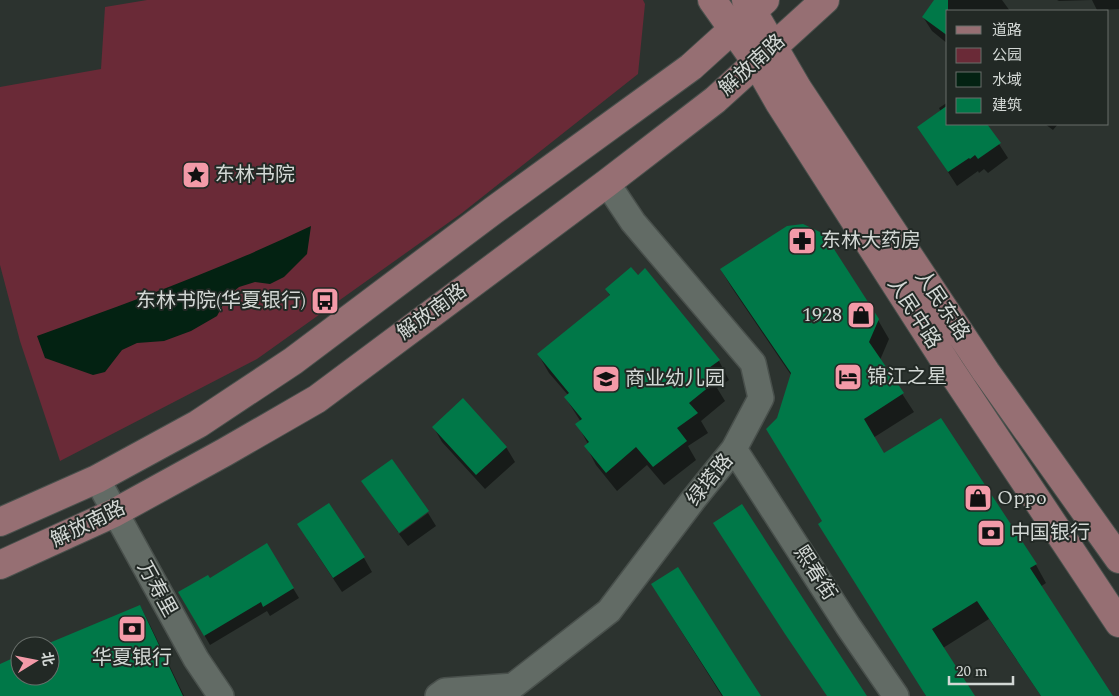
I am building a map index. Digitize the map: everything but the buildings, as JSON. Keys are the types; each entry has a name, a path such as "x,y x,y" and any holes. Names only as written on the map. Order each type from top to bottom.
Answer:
{"main road":[{"name":"人民中路","path":"712,0 749,9 780,104 944,360 1119,623"},
{"name":"解放南路","path":"0,565 114,513 225,452 317,398 607,183 714,100 825,0"},
{"name":"解放南路","path":"0,522 97,479 198,424 293,361 494,210 691,67 749,9"},
{"name":"人民东路","path":"765,54 798,89 981,363 1119,559"}],"street":[{"name":"绿塔路","path":"438,696 445,691 513,686 609,611 734,449 761,398 753,363 633,222 607,183"},
{"name":"熙春街","path":"734,449 848,626 896,696"},
{"name":"万寿里","path":"97,479 196,659 221,696"}],"green space":[{"path":"147,0 643,0 645,4 638,74 462,213 257,359 60,461 20,341 0,265 0,87 101,69 105,7"}],"water":[{"path":"311,226 307,254 284,277 270,284 255,282 239,287 227,297 217,316 191,331 164,341 137,343 122,350 105,372 93,375 45,358 37,336 210,271"}],"place":[{"name":"东林书院","path":"196,175"},
{"name":"东林大药房","path":"802,241"},
{"name":"东林书院(华夏银行)","path":"325,301"},
{"name":"1928","path":"861,315"},
{"name":"锦江之星","path":"848,377"},
{"name":"商业幼儿园","path":"606,379"},
{"name":"Oppo","path":"978,498"},
{"name":"中国银行","path":"991,533"},
{"name":"华夏银行","path":"132,629"}]}
